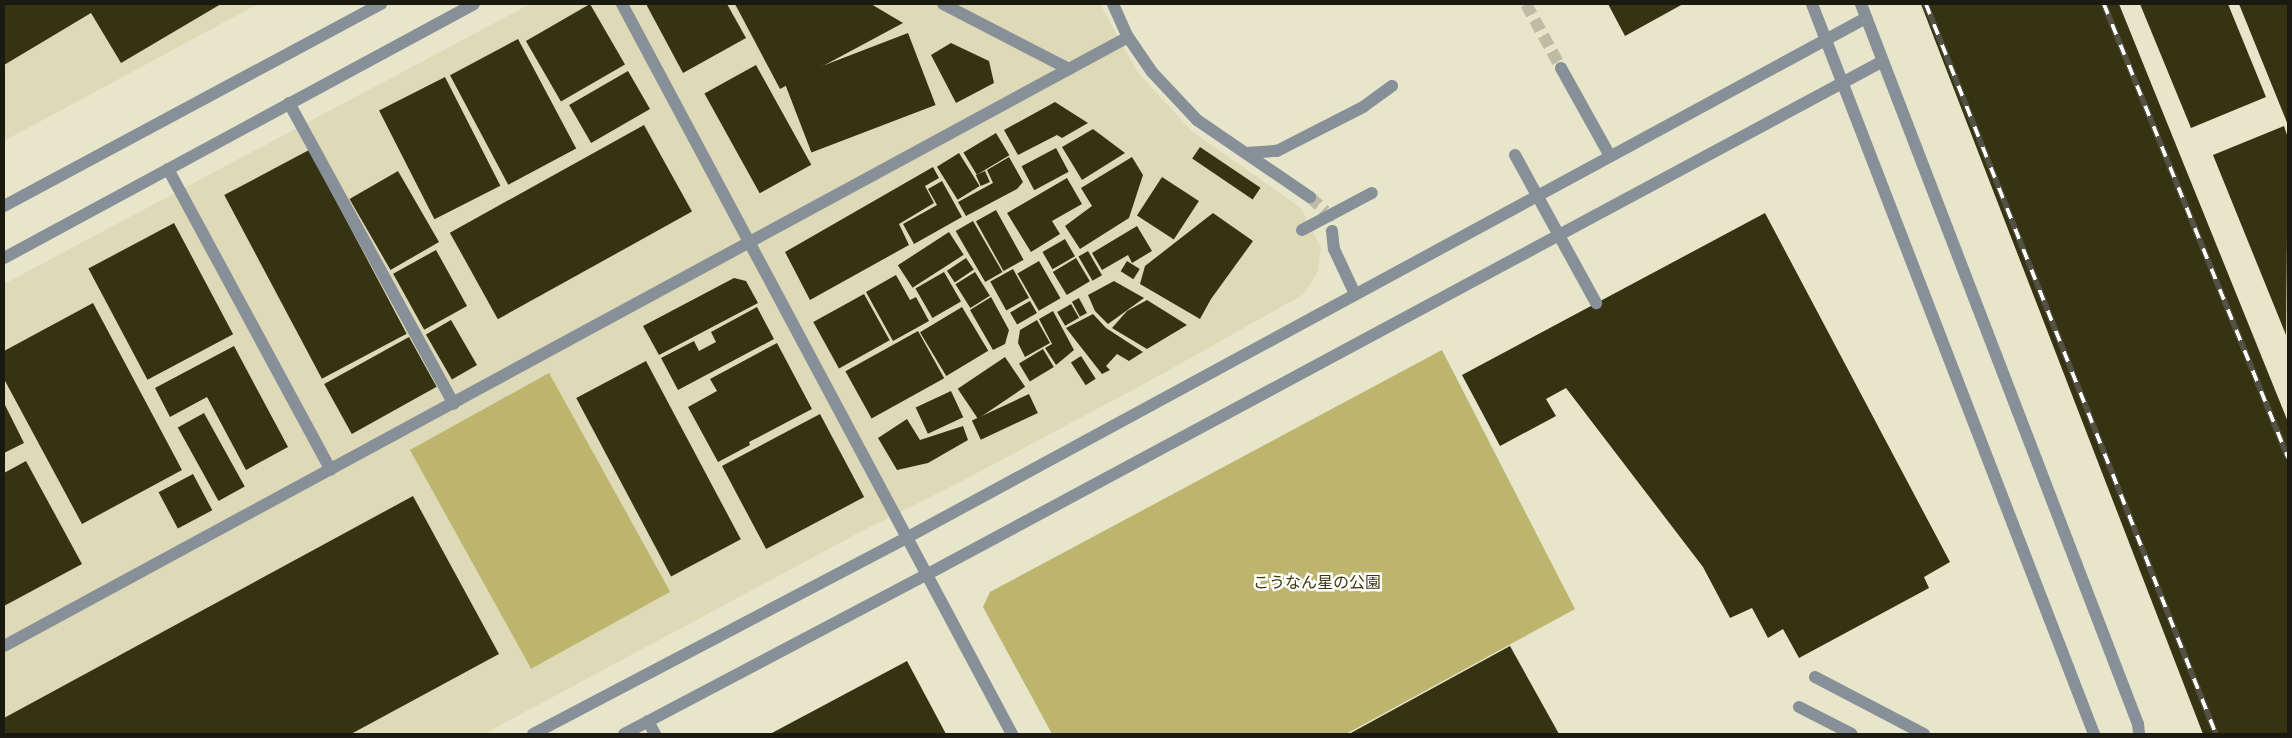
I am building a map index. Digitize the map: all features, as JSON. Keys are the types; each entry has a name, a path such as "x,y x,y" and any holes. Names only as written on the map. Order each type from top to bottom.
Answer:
{"street":[{"path":"4,206 381,4"},
{"path":"4,258 474,4"},
{"path":"622,4 748,244 1012,734"},
{"path":"943,4 1069,69"},
{"path":"1113,4 1128,37 1152,72 1197,120 1310,197"},
{"path":"1812,4 2094,734"},
{"path":"1861,4 2138,724 2139,734"},
{"path":"533,734 908,538 1866,18"},
{"path":"4,646 454,404 1128,37"},
{"path":"624,734 926,575 1882,61"},
{"path":"1561,68 1610,156"},
{"path":"1246,153 1277,150 1363,107 1392,86"},
{"path":"289,103 454,404"},
{"path":"1516,155 1596,303"},
{"path":"168,169 332,470"},
{"path":"1302,230 1372,193"},
{"path":"1332,232 1334,249 1355,294"},
{"path":"1815,677 1924,734"},
{"path":"1799,707 1852,734"},
{"path":"648,721 654,734"}],"shaded area":[{"path":"4,4 258,4 4,141"},
{"path":"530,4 1100,4 1138,73 1193,132 1301,208 1321,248 1318,271 1304,294 1153,379 947,489 864,530 484,734 4,734 4,284"}],"green space":[{"name":"こうなん星の公園","path":"1442,350 1575,609 1346,734 1052,734 983,607 990,592"},
{"path":"549,373 670,592 531,669 410,450"}],"building":[{"path":"4,4 221,4 121,63 91,13 4,65"},
{"path":"590,4 625,65 561,102 526,41"},
{"path":"646,4 727,4 746,38 683,73"},
{"path":"735,4 871,4 903,23 780,89"},
{"path":"1608,4 1683,4 1625,36"},
{"path":"1921,4 2119,4 2288,422 2288,734 2203,734"},
{"path":"2140,4 2228,4 2266,97 2191,128"},
{"path":"2239,4 2288,4 2288,125"},
{"path":"908,33 936,105 811,153 784,81"},
{"path":"518,39 576,148 508,185 450,75"},
{"path":"951,43 989,61 994,83 956,103 931,55"},
{"path":"756,65 811,165 760,193 704,94"},
{"path":"628,71 650,109 591,143 569,105"},
{"path":"445,77 500,186 434,219 379,111"},
{"path":"1055,102 1088,123 1062,138 1057,135 1018,155 1004,130"},
{"path":"644,125 692,212 498,319 450,233"},
{"path":"2284,126 2288,138 2286,335 2213,155"},
{"path":"1093,129 1125,153 1082,180 1062,147"},
{"path":"996,133 1009,155 977,175 963,153"},
{"path":"1200,147 1261,188 1253,199 1192,159"},
{"path":"1056,148 1069,172 1034,190 1022,166"},
{"path":"309,150 407,334 322,379 224,195"},
{"path":"959,153 980,186 958,200 937,167"},
{"path":"1009,157 1023,182 1017,189 966,216 958,202 993,183 987,170"},
{"path":"1132,157 1143,175 1129,218 1080,249 1065,226 1092,206 1081,188"},
{"path":"933,167 939,178 925,186 934,203 899,224 909,245 810,300 785,252"},
{"path":"398,171 439,242 391,270 350,199"},
{"path":"985,171 990,182 981,186 976,175"},
{"path":"1162,177 1199,201 1174,240 1137,216"},
{"path":"1067,178 1082,204 1052,221 1060,234 1031,252 1007,213"},
{"path":"942,181 962,217 914,244 903,224 937,205 928,189"},
{"path":"996,210 1024,260 1004,271 976,221"},
{"path":"1213,213 1253,241 1211,299 1200,319 1140,284 1145,266"},
{"path":"1765,213 1950,562 1924,577 1929,588 1799,658 1783,629 1768,638 1752,608 1730,618 1703,567 1566,388 1546,399 1556,416 1500,446 1462,375"},
{"path":"973,221 1002,272 985,282 956,231"},
{"path":"174,223 233,334 148,380 88,269"},
{"path":"1137,226 1152,251 1132,263 1128,255 1102,270 1092,253"},
{"path":"949,232 964,255 913,288 898,265"},
{"path":"1065,239 1075,256 1052,269 1042,252"},
{"path":"436,250 467,306 424,330 393,274"},
{"path":"1088,251 1102,275 1092,281 1078,257"},
{"path":"966,258 974,270 955,282 947,271"},
{"path":"1076,258 1090,281 1067,295 1053,272"},
{"path":"1039,261 1060,298 1039,311 1017,274"},
{"path":"1127,261 1140,269 1133,279 1121,271"},
{"path":"1013,269 1029,298 1006,310 990,282"},
{"path":"944,272 961,301 932,318 915,288"},
{"path":"975,272 990,296 970,308 955,284"},
{"path":"896,275 910,300 916,297 929,321 893,341 866,292"},
{"path":"734,278 746,281 758,303 659,355 643,326"},
{"path":"1114,281 1144,298 1108,324 1095,311 1088,295"},
{"path":"864,294 890,340 839,368 813,322"},
{"path":"991,297 1009,330 1005,344 993,350 970,310"},
{"path":"1079,298 1087,313 1080,317 1072,302"},
{"path":"1147,300 1187,325 1147,349 1112,328 1127,311"},
{"path":"1030,301 1037,313 1017,325 1010,313"},
{"path":"93,303 182,470 82,524 4,379 4,351"},
{"path":"1071,304 1079,318 1065,326 1057,312"},
{"path":"757,307 774,339 678,390 661,358 694,341 699,351 716,342 711,332"},
{"path":"962,307 988,351 946,376 920,332"},
{"path":"1053,311 1074,350 1056,365 1045,348 1052,344 1039,319"},
{"path":"1093,314 1106,328 1143,352 1129,361 1117,354 1106,366 1110,370 1102,374 1066,328"},
{"path":"451,320 477,365 452,380 426,334"},
{"path":"1037,320 1050,343 1025,357 1018,343 1020,330"},
{"path":"918,331 944,378 872,418 845,371"},
{"path":"409,337 437,387 352,434 324,384"},
{"path":"777,343 812,409 749,442 750,445 718,462 688,407 717,391 710,379"},
{"path":"234,346 288,447 246,470 207,397 170,417 155,388"},
{"path":"1043,349 1054,367 1030,381 1019,363"},
{"path":"1081,356 1096,379 1086,385 1071,363"},
{"path":"1005,357 1025,387 978,419 958,389"},
{"path":"646,361 741,539 671,576 576,398"},
{"path":"951,391 963,417 928,434 916,407"},
{"path":"1029,394 1038,413 981,440 972,421"},
{"path":"4,403 24,443 4,453"},
{"path":"204,413 245,486 218,501 178,428"},
{"path":"820,414 864,497 766,549 722,466"},
{"path":"907,419 920,440 963,426 968,440 928,463 897,470 878,438"},
{"path":"26,461 82,564 4,606 4,473"},
{"path":"193,474 212,510 178,529 159,492"},
{"path":"413,496 499,654 351,734 4,734 4,718"},
{"path":"1510,646 1559,734 1349,734"},
{"path":"907,661 946,734 770,734"}],"tunnel":[{"path":"1526,4 1561,68"},
{"path":"1310,197 1325,211 1332,231"}],"railway":[{"path":"1926,4 2216,734"},
{"path":"2104,4 2288,458"}]}
